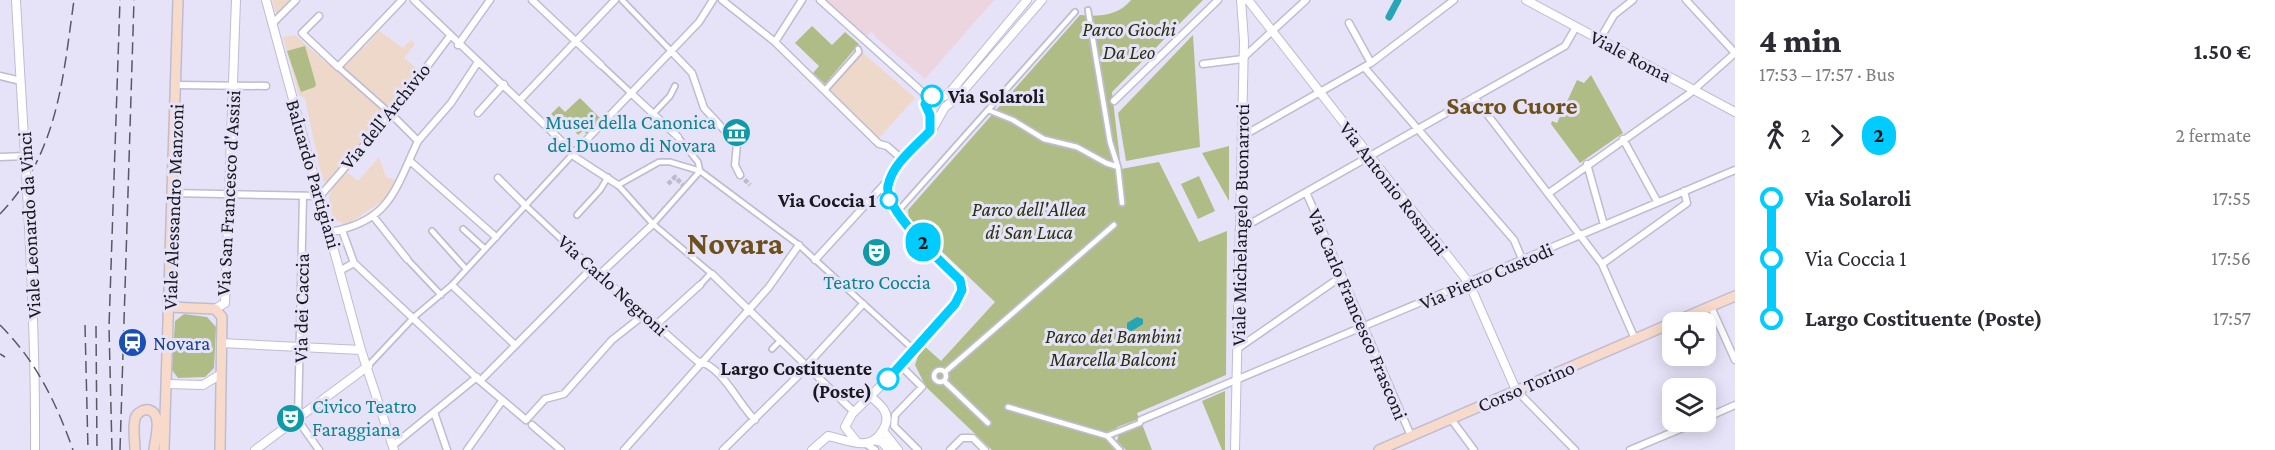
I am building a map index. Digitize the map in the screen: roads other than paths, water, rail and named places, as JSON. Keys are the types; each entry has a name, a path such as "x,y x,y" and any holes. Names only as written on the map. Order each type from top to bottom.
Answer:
{"main road":[{"name":"Viale Alessandro Manzoni","path":"164,450 178,0"},
{"name":"Corso Torino","path":"1699,312 1735,296"},
{"path":"170,307 215,309"},
{"name":"Via San Francesco d'Assisi","path":"215,309 222,317 220,450"},
{"name":"Corso Torino","path":"1380,450 1662,328"},
{"path":"135,450 135,417 140,412 148,410 157,420 154,450"}],"street":[{"name":"Viale Leonardo da Vinci","path":"16,0 36,347 35,450"},
{"name":"Via San Francesco d'Assisi","path":"215,309 225,303 236,0"},
{"name":"Baluardo Partigiani","path":"266,0 361,350 394,446"},
{"path":"272,24 296,0"},
{"path":"338,67 402,0"},
{"path":"414,0 458,45 504,84 573,154 618,185 653,224 749,309 854,412"},
{"path":"458,45 490,0"},
{"path":"532,0 678,137 698,162 700,171 696,177 653,224 599,275"},
{"path":"520,100 615,0"},
{"path":"622,0 692,73 704,108 737,144 735,165 740,175"},
{"path":"722,0 775,42 879,144 887,146 903,160"},
{"path":"775,42 802,0"},
{"path":"820,0 929,98 939,97 951,91 1027,0"},
{"path":"815,260 930,131 945,106 957,98 1042,0"},
{"path":"1114,101 1218,0"},
{"name":"Viale Michelangelo Buonarroti","path":"1236,450 1244,58 1241,0"},
{"name":"Via Antonio Rosmini","path":"1248,0 1469,283 1516,390"},
{"path":"1203,64 1244,58 1306,0"},
{"path":"1241,137 1371,63 1454,0"},
{"name":"Viale Roma","path":"1526,0 1735,112"},
{"path":"1600,39 1614,15 1633,0"},
{"path":"1549,193 1694,90 1735,53 1686,0"},
{"path":"255,450 368,366 414,317 453,286 525,205 632,94 633,88 699,22 710,2"},
{"path":"1088,10 1110,142 1120,178 1122,202"},
{"path":"899,210 1075,12"},
{"path":"319,16 302,33 418,141"},
{"path":"1349,22 1371,63"},
{"path":"1239,230 1565,46 1576,27"},
{"name":"Via dell'Archivio","path":"320,196 390,113 450,36"},
{"path":"825,90 860,51"},
{"path":"330,232 342,230 373,216 391,201 418,141 451,103 478,62"},
{"path":"1364,67 1514,240 1522,259"},
{"path":"0,76 21,81"},
{"path":"478,113 504,84"},
{"path":"176,85 266,86"},
{"path":"653,114 675,86"},
{"path":"939,97 945,106"},
{"path":"1474,97 1602,264 1635,339"},
{"path":"929,98 925,107 930,115 930,131"},
{"path":"985,112 1013,120 1044,139 1077,147 1118,167"},
{"path":"930,115 940,114"},
{"path":"1623,139 1657,201"},
{"path":"0,157 26,156"},
{"path":"410,161 496,237"},
{"path":"618,185 659,162 670,162 700,171 799,245 913,349"},
{"path":"1587,164 1604,225"},
{"name":"Via Pietro Custodi","path":"1141,420 1735,170"},
{"path":"577,215 600,190 608,177"},
{"path":"498,178 525,205"},
{"path":"860,444 845,427 854,412 901,366 913,349 955,304 962,290 960,280 892,207 887,188 890,178"},
{"path":"1602,264 1687,203 1684,191"},
{"name":"Via Carlo Francesco Frasconi","path":"1306,192 1411,436"},
{"path":"172,193 320,196"},
{"name":"Via dei Caccia","path":"298,419 303,197"},
{"name":"Via Carlo Negroni","path":"525,205 599,275 697,361 703,362 734,392 755,420"},
{"path":"373,216 407,259 441,295"},
{"path":"944,381 945,372 1114,225"},
{"path":"463,229 485,249"},
{"path":"342,230 354,263 502,401 561,450"},
{"path":"432,231 466,270"},
{"path":"624,450 769,287 799,245"},
{"path":"341,270 354,263"},
{"path":"394,446 478,379 592,268"},
{"path":"657,324 711,274"},
{"path":"1237,349 1342,276"},
{"path":"453,286 515,345"},
{"path":"723,450 807,366 863,304"},
{"path":"1711,307 1735,360"},
{"path":"526,420 545,399 564,394 612,340 645,314"},
{"path":"772,349 781,340"},
{"path":"221,344 361,350"},
{"path":"901,366 922,387 895,415 894,424 920,450"},
{"path":"944,381 938,383 934,376 939,370 945,372"},
{"path":"167,384 203,385 221,374"},
{"path":"944,381 988,423"},
{"path":"1516,390 1575,450"},
{"path":"860,444 874,440 883,431 885,414 870,396"},
{"path":"467,450 502,401"},
{"path":"1716,414 1735,405"},
{"path":"1008,407 1107,436 1120,450"},
{"path":"434,412 447,450"},
{"path":"298,419 319,450"},
{"path":"1451,419 1474,450"},
{"path":"1107,436 1140,423 1141,420"},
{"path":"883,431 898,450"},
{"path":"1630,450 1673,432"},
{"path":"812,450 828,436 875,450"},
{"path":"950,450 962,438 972,438 985,450"},
{"path":"874,440 882,442 889,450"},
{"path":"730,444 736,450"}],"water":[{"path":"1137,317 1143,319 1143,324 1132,331 1127,330 1127,323"}],"waterway":[{"path":"1389,17 1398,0"}],"tunnel":[{"path":"740,175 750,185"},
{"path":"668,184 675,177 686,188"}],"railway":[{"path":"0,214 19,191 34,166 55,114 74,0"},
{"path":"112,450 109,327 120,0"},
{"path":"120,450 134,0"},
{"path":"0,325 24,353 44,383 73,450"},
{"path":"85,325 88,450"},
{"path":"96,326 97,450"},
{"path":"0,354 5,357"}],"place":[{"name":"Via Solaroli","path":"932,96"},
{"name":"Musei della Canonica del Duomo di Novara","path":"737,133"},
{"name":"Via Coccia 1","path":"889,200"},
{"name":"Teatro Coccia","path":"877,252"},
{"name":"Novara","path":"132,343"},
{"name":"Largo Costituente (Poste)","path":"888,379"},
{"name":"Civico Teatro Faraggiana","path":"291,418"}],"district":[{"name":"Sacro Cuore","path":"1512,105"},
{"name":"Novara","path":"735,243"}],"park label":[{"name":"Parco Giochi Da Leo","path":"1129,40"},
{"name":"Parco dell'Allea di San Luca","path":"1029,220"},
{"name":"Parco dei Bambini Marcella Balconi","path":"1113,348"}]}
